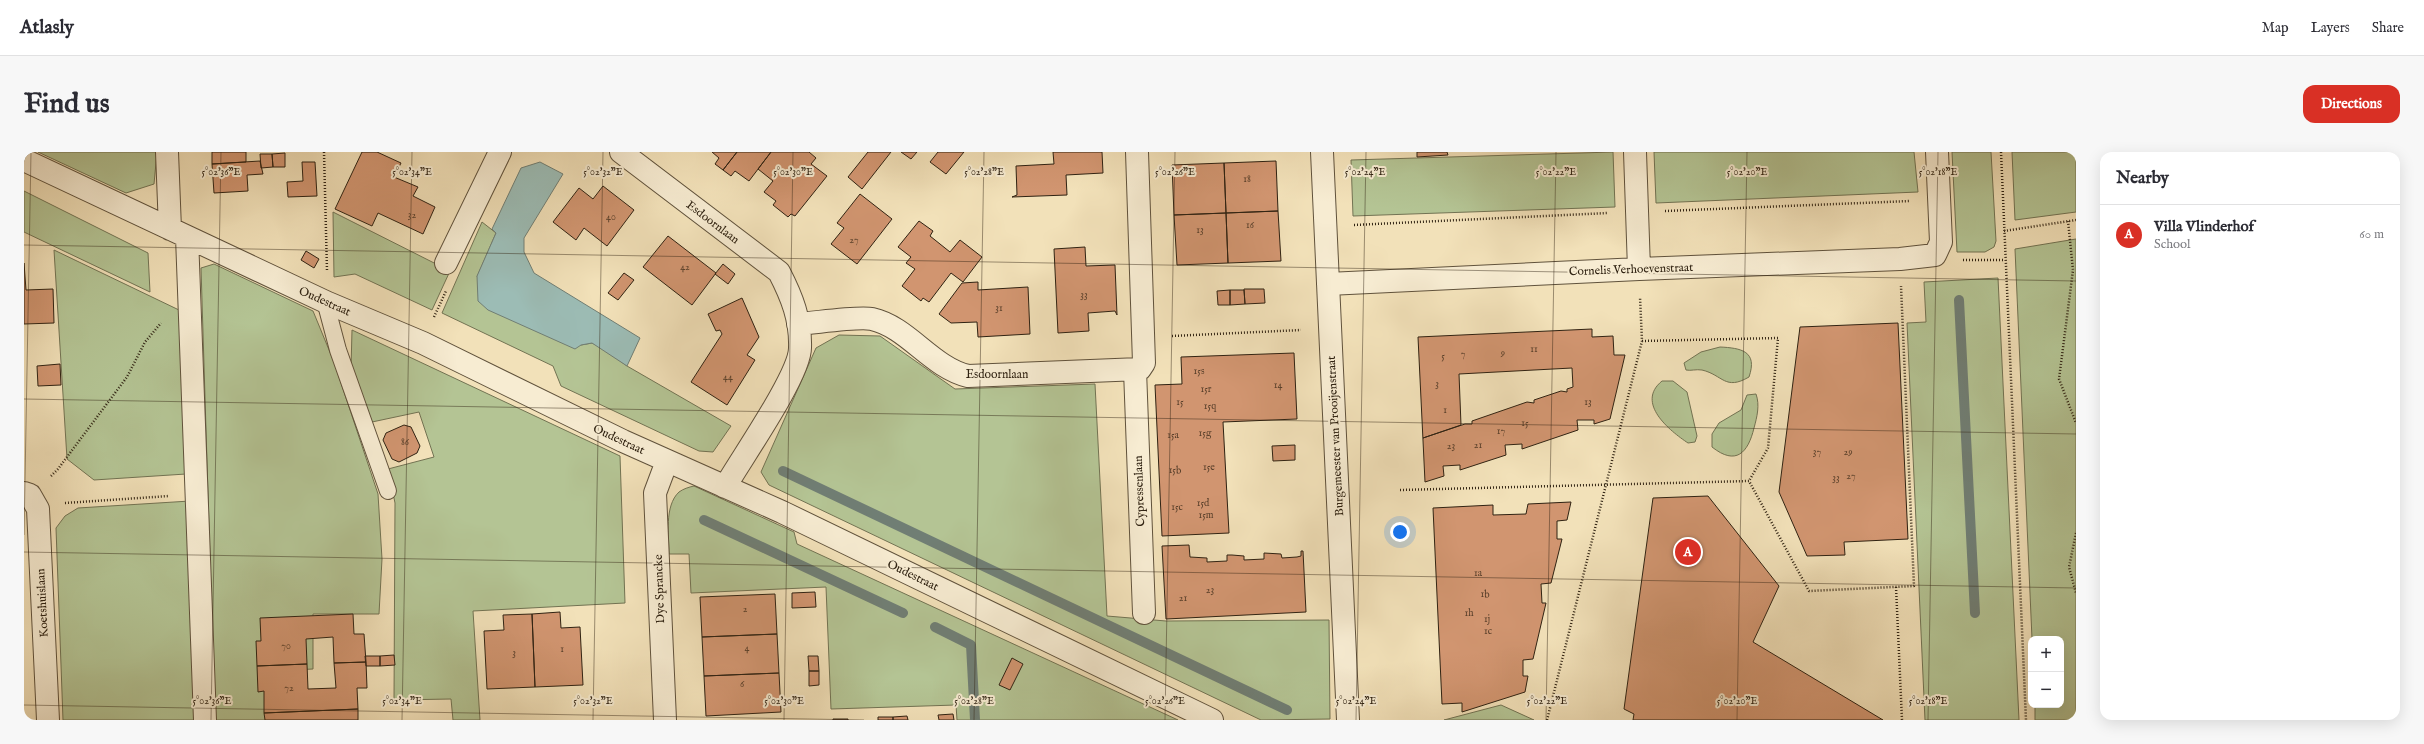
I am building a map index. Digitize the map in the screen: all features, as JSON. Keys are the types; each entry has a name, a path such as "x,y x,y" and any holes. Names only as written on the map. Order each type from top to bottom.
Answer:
{"street":[{"path":"167,152 190,297 205,720"},
{"path":"446,263 500,152"},
{"name":"Esdoornlaan","path":"621,152 779,272 793,299 801,349 795,372 725,487"},
{"name":"Cypressenlaan","path":"1137,152 1144,337 1144,363 1138,369 1144,613"},
{"name":"Burgemeester van Prooijenstraat","path":"1322,152 1348,720"},
{"path":"1635,152 1638,269"},
{"path":"1935,255 1941,242 1937,152"},
{"name":"Oudestraat","path":"24,160 326,302 423,343 668,461 782,512 1212,720"},
{"name":"Cornelis Verhoevenstraat","path":"1328,284 1638,269 1900,259 1935,255"},
{"name":"Esdoornlaan","path":"798,324 870,319 890,326 952,372 968,376 1138,369"},
{"name":"Dye Sprancke","path":"664,720 655,493 668,461"},
{"name":"Koetshuislaan","path":"31,499 48,720"}],"lane":[{"path":"326,302 338,350 388,491"}],"path":[{"path":"324,152 326,302"},
{"path":"2001,152 2026,720"},
{"path":"2004,231 2076,220"},
{"path":"2068,221 2073,270 2059,379 2076,423"},
{"path":"1935,255 1956,260 2005,260"},
{"path":"1750,481 1809,591 1914,586 1900,259"},
{"path":"423,343 456,268 446,263"},
{"path":"1547,720 1642,341 1638,269"},
{"path":"31,499 63,463 127,378 145,342 160,324 190,297"},
{"path":"1144,337 1330,328"},
{"path":"1642,341 1778,338 1768,448 1750,481"},
{"path":"1400,490 1750,481"},
{"path":"31,499 72,501 198,495"},
{"path":"2076,533 2069,567 2076,593"},
{"path":"1896,587 1902,720"}],"green space":[{"path":"38,152 157,152 154,184 126,193"},
{"path":"1613,152 1615,207 1353,216 1351,160"},
{"path":"1654,152 1914,152 1918,192 1656,203"},
{"path":"1952,152 1991,152 1996,241 1994,247 1985,252 1957,252"},
{"path":"2012,152 2076,152 2076,212 2015,220"},
{"path":"24,191 148,253 150,292 24,232"},
{"path":"333,212 450,271 432,310 355,274 334,277"},
{"path":"482,222 496,233 477,277 581,345 592,343 601,347 627,366 731,426 713,452 699,451 561,386 553,366 442,313"},
{"path":"2076,239 2076,720 2035,720 2035,708 2064,708 2064,636 2032,636 2015,249"},
{"path":"54,250 179,310 186,474 94,480 67,459"},
{"path":"214,264 313,311 334,362 378,494 382,559 379,614 313,614 313,669 271,671 285,720 215,720 201,268"},
{"path":"1998,278 2019,720 1925,720 1907,323 1926,322 1924,282"},
{"path":"352,330 620,456 625,603 473,611 480,720 453,720 451,699 394,700 395,503 388,469 434,457 419,412 372,422 351,369"},
{"path":"839,335 880,336 955,389 1095,384 1107,616 1166,621 1329,620 1330,719 1261,720 769,485 761,472 816,348"},
{"path":"1720,347 1735,348 1741,350 1749,356 1751,368 1749,377 1734,383 1724,381 1709,372 1702,370 1686,370 1684,363 1701,352"},
{"path":"1662,381 1673,381 1687,392 1697,436 1695,442 1688,443 1665,424 1658,416 1652,398 1655,389"},
{"path":"1756,394 1758,407 1756,420 1748,444 1740,454 1734,456 1728,456 1720,453 1712,447 1712,434 1719,423 1741,410 1747,395"},
{"path":"694,486 794,532 797,544 1178,720 957,720 956,705 831,709 826,587 691,593 689,554 669,554 668,522 671,505 674,498 679,492"},
{"path":"190,501 198,720 63,720 56,528 65,516 78,508"},
{"path":"1501,705 1534,720 1444,720"}],"water":[{"path":"540,162 563,174 524,238 524,252 534,273 640,338 627,366 592,343 581,345 575,349 488,310 478,301 477,276 496,233 492,229 521,168"}],"building":[{"path":"212,152 246,152 246,162 212,164"},
{"path":"362,152 377,152 401,163 394,177 418,187 413,196 435,207 423,234 378,213 372,226 335,209"},
{"path":"712,152 737,152 723,170 715,164 719,158"},
{"path":"737,152 771,152 749,181 735,171 731,176 723,170"},
{"path":"771,152 809,152 816,158 811,164 827,176 795,216 791,214 788,217 773,205 776,201 764,192 773,181 758,169"},
{"path":"868,152 891,152 862,189 848,177"},
{"path":"901,152 917,152 911,159"},
{"path":"938,152 964,152 946,174 930,162"},
{"path":"1053,152 1102,152 1103,173 1066,175 1067,195 1012,197 1017,195 1016,166 1054,164"},
{"path":"1417,152 1447,152 1448,155 1417,157"},
{"path":"285,153 285,167 273,167 272,154"},
{"path":"260,154 272,154 273,167 261,168"},
{"path":"260,161 263,174 247,175 248,191 214,193 212,164"},
{"path":"1276,161 1278,211 1226,213 1224,163"},
{"path":"302,162 315,162 317,196 288,197 287,182 303,181"},
{"path":"1224,163 1226,213 1174,215 1172,165"},
{"path":"603,186 634,210 607,246 584,228 576,240 553,222 579,188 593,199"},
{"path":"860,194 892,219 857,264 831,244 844,228 837,223"},
{"path":"1278,211 1281,261 1228,263 1226,213"},
{"path":"1226,213 1228,263 1177,265 1174,215"},
{"path":"919,221 933,231 930,236 950,252 960,240 982,257 963,282 951,273 929,302 923,298 921,301 902,286 915,269 906,263 911,257 898,247"},
{"path":"668,236 716,273 692,305 643,267"},
{"path":"1085,247 1086,266 1115,265 1117,315 1115,311 1088,313 1089,331 1058,333 1054,249"},
{"path":"306,251 319,259 314,268 301,260"},
{"path":"24,263 26,290 53,289 54,323 24,324"},
{"path":"723,264 735,274 728,284 715,274"},
{"path":"624,273 634,280 618,300 608,293"},
{"path":"978,282 978,290 1028,287 1030,334 978,337 977,322 951,323 939,314 962,283"},
{"path":"1244,289 1264,289 1265,303 1245,304"},
{"path":"1230,290 1230,305 1218,305 1217,291"},
{"path":"1230,290 1244,290 1245,304 1230,305"},
{"path":"742,298 759,337 747,355 755,360 727,405 691,382 722,334 720,330 716,331 708,314"},
{"path":"1898,323 1908,539 1844,542 1845,555 1807,556 1779,492 1800,327"},
{"path":"1592,329 1592,337 1613,336 1614,355 1625,355 1610,419 1594,424 1594,420 1577,420 1578,430 1522,449 1522,444 1505,445 1506,455 1460,470 1460,465 1443,466 1444,476 1425,482 1418,337","holes":["1572,368 1573,387 1567,389 1567,392 1561,391 1534,400 1534,403 1527,402 1472,421 1472,424 1465,424 1423,438 1461,425 1459,374"]},
{"path":"1294,353 1297,419 1223,422 1229,533 1162,536 1155,385 1182,384 1181,357"},
{"path":"60,364 61,385 38,386 37,366"},
{"path":"404,425 411,427 420,446 417,453 399,462 392,459 383,440 386,433"},
{"path":"1295,445 1295,460 1273,461 1272,446"},
{"path":"1708,496 1779,586 1753,642 1883,720 1633,720 1634,714 1624,709 1653,498"},
{"path":"1571,502 1567,520 1557,521 1557,539 1562,539 1551,583 1541,584 1542,603 1546,603 1533,659 1523,660 1523,676 1528,676 1525,692 1462,712 1462,703 1442,704 1433,508 1493,505 1493,515 1526,514 1528,504"},
{"path":"1189,545 1190,557 1207,558 1207,562 1227,561 1227,555 1244,556 1244,560 1264,559 1264,553 1281,554 1282,558 1297,557 1301,556 1301,551 1303,551 1306,612 1166,619 1162,546"},
{"path":"815,592 816,607 792,608 792,593"},
{"path":"775,594 777,634 702,637 700,597"},
{"path":"560,612 561,628 580,627 583,685 535,687 532,614"},
{"path":"353,614 354,634 364,634 366,662 334,663 333,637 306,639 307,664 257,666 256,641 261,641 260,618"},
{"path":"532,614 535,687 487,689 484,631 504,630 503,615"},
{"path":"777,634 779,673 704,676 702,637"},
{"path":"394,655 395,665 380,666 380,656"},
{"path":"365,656 380,656 380,666 366,666"},
{"path":"808,656 818,656 819,671 809,671"},
{"path":"1012,658 1023,664 1010,690 999,685"},
{"path":"366,662 367,688 357,688 358,709 264,713 264,691 258,692 257,666 307,664 308,689 336,688 334,663"},
{"path":"809,671 819,671 819,685 809,686"},
{"path":"779,673 781,712 706,716 704,676"},
{"path":"358,709 358,720 265,720 264,713"},
{"path":"953,714 954,720 939,720 938,715"},
{"path":"907,716 908,720 893,720 893,717"},
{"path":"878,717 893,717 893,720 878,720"},
{"path":"848,719 848,720 833,720"}],"waterway":[{"path":"1959,300 1975,613"},
{"path":"783,471 1287,710"},
{"path":"704,520 903,613"},
{"path":"935,627 971,645 975,720"}],"place":[{"name":"Villa Vlinderhof","path":"1688,552"}]}
